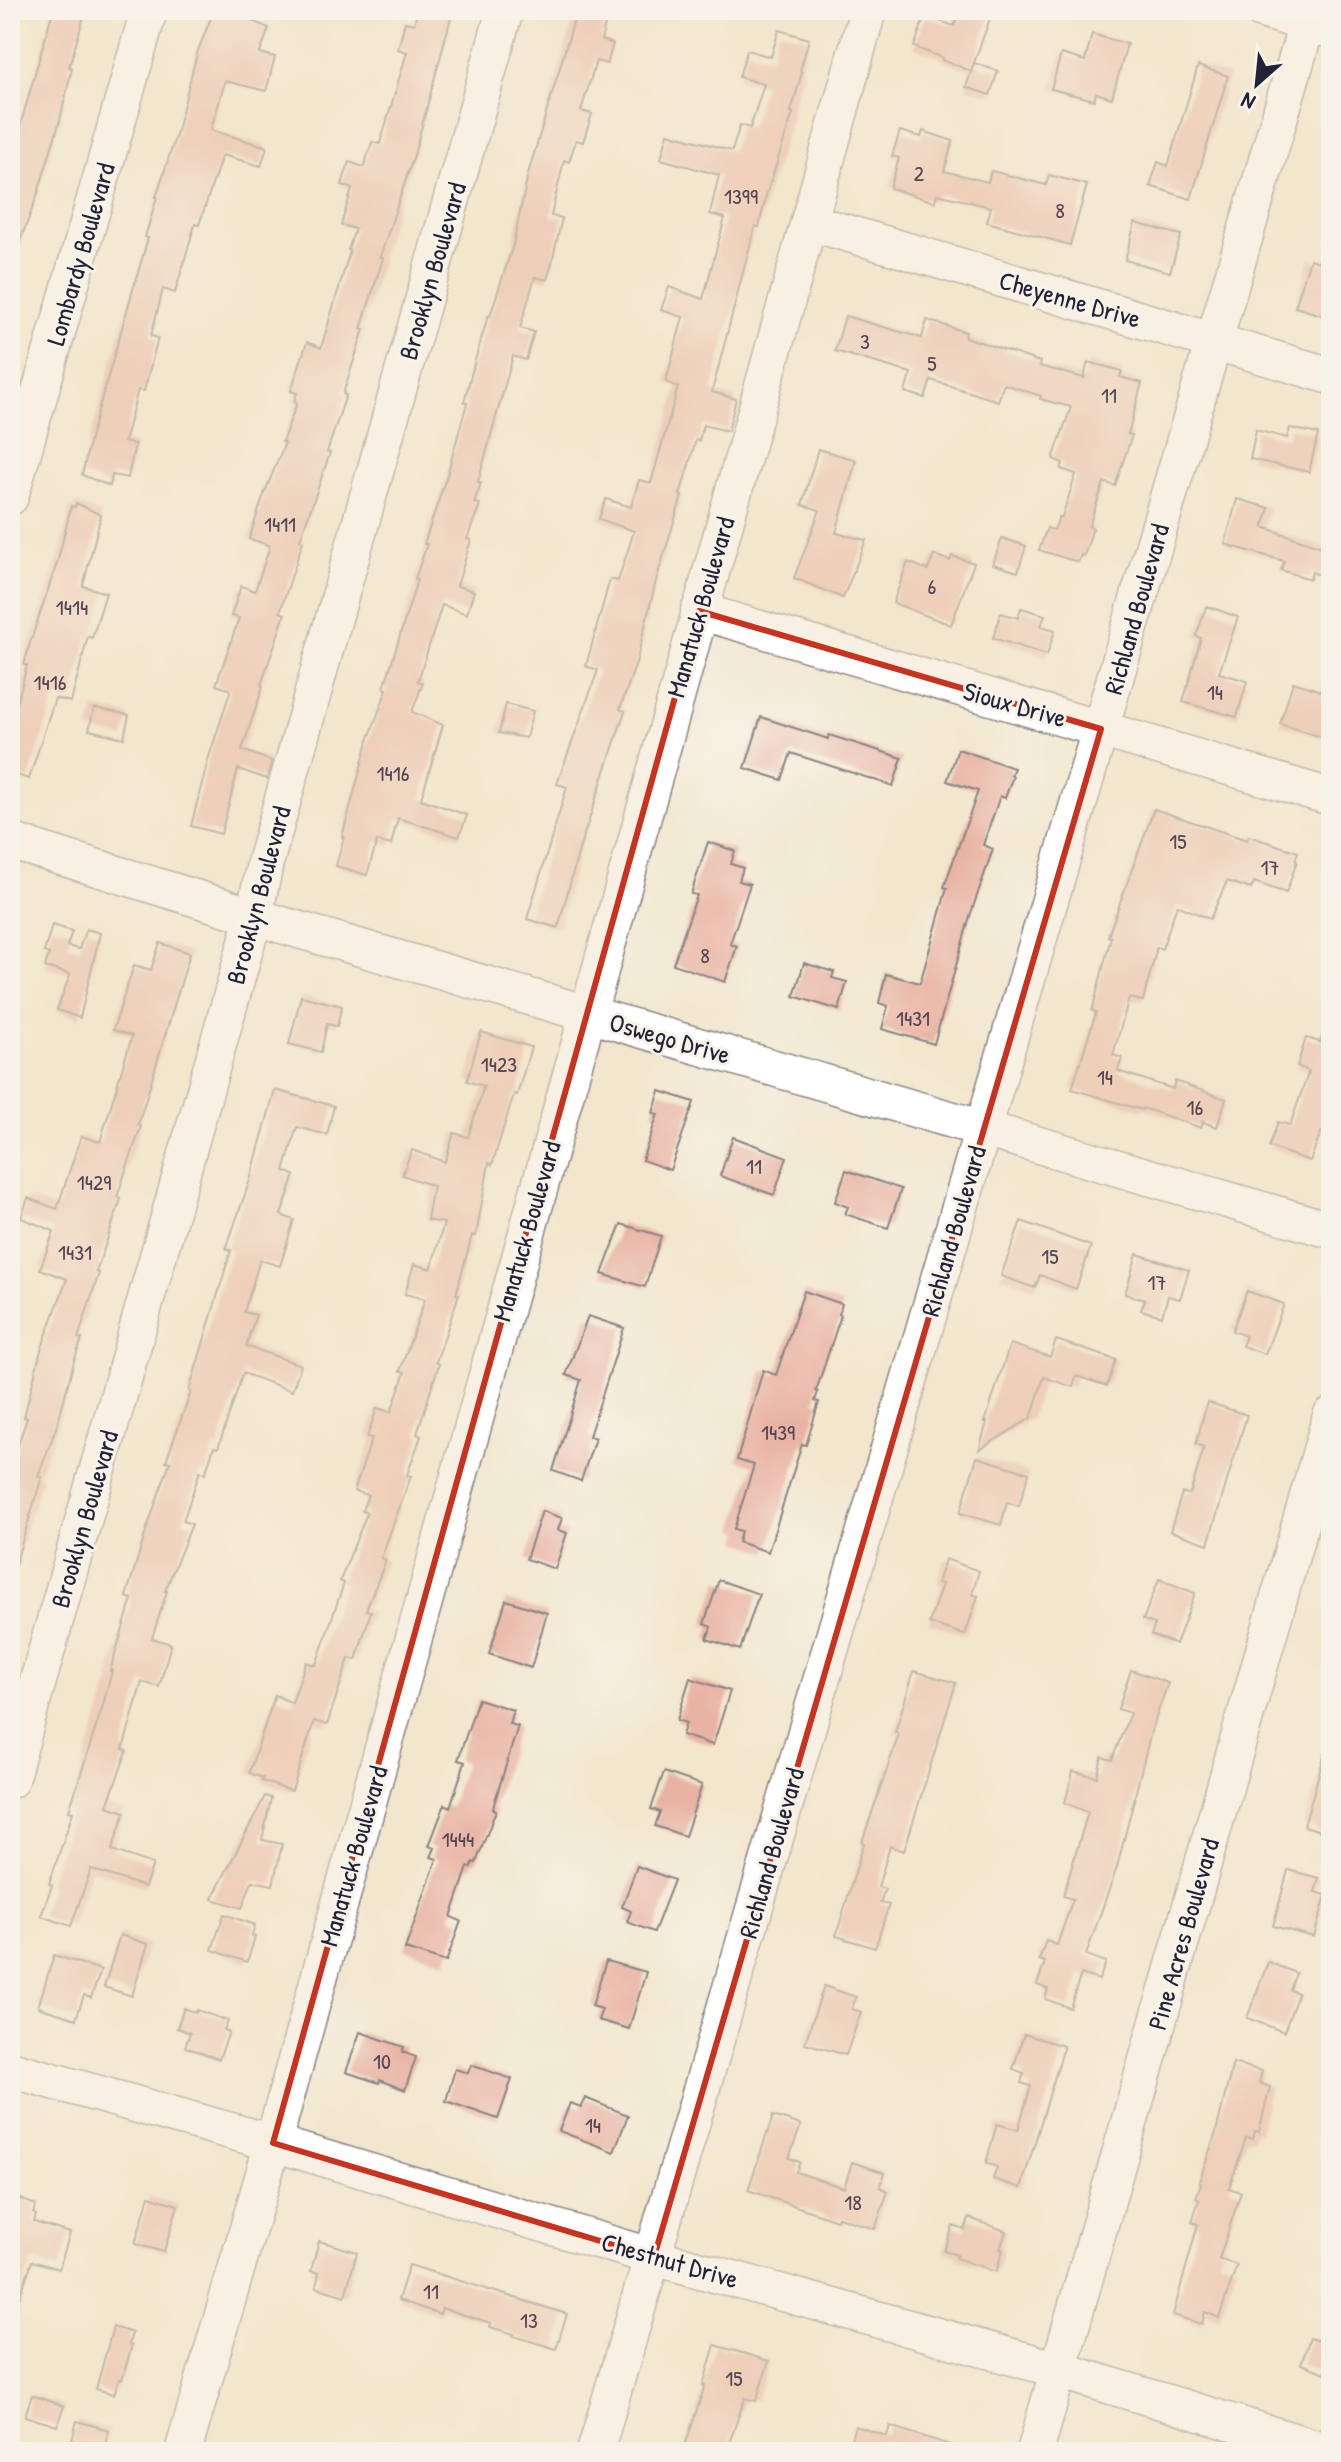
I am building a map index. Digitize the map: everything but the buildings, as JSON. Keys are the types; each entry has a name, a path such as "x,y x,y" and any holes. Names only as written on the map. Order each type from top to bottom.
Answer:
{"street":[{"name":"Lombardy Boulevard","path":"10,497 149,10"},
{"name":"Brooklyn Boulevard","path":"10,1780 254,917 269,847 505,10"},
{"name":"Manatuck Boulevard","path":"183,2452 273,2143 868,10"},
{"path":"1262,10 1316,21"},
{"name":"Richland Boulevard","path":"595,2452 1213,341 1316,21"},
{"name":"Cheyenne Drive","path":"809,222 1331,376"},
{"name":"Sioux Drive","path":"699,611 1331,797"},
{"name":"Oswego Drive","path":"10,841 254,917 1331,1230"},
{"name":"Pine Acres Boulevard","path":"1035,2452 1331,1416"},
{"name":"Chestnut Drive","path":"10,2069 273,2143 654,2257 1059,2370 1329,2452"}],"highlighted area":[{"path":"699,611 1101,729 654,2257 273,2143"}]}
